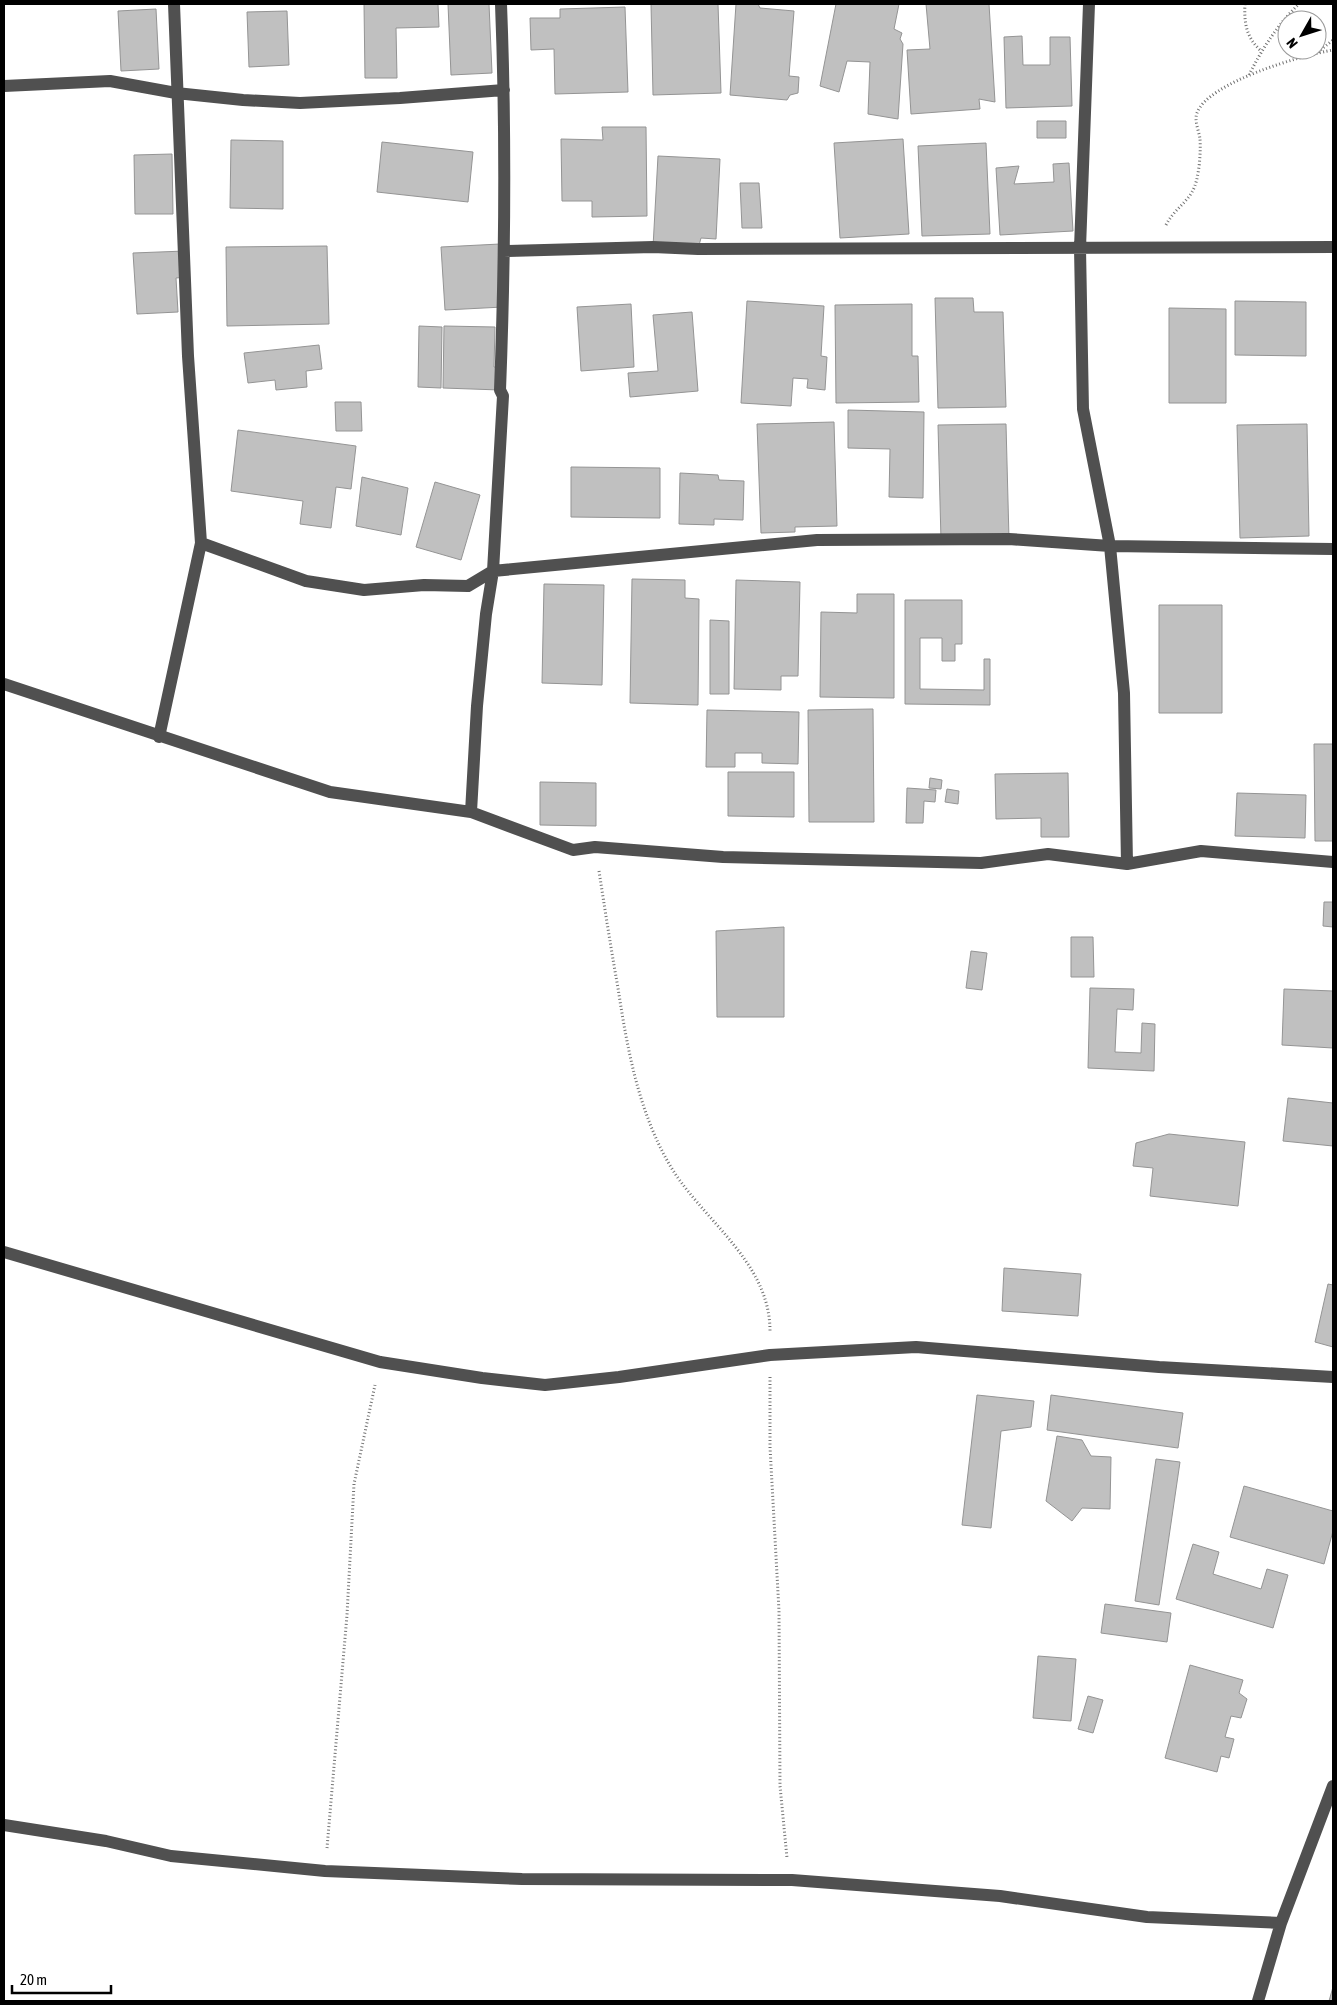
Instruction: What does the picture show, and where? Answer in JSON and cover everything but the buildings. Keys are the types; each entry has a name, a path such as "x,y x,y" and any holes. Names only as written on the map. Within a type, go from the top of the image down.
{"street":[{"path":"160,737 200,543 188,356 186,277 176,93 174,4"},
{"path":"470,812 477,706 486,614 493,570 503,396 500,390 504,251 504,90 500,4"},
{"path":"1089,4 1080,248 1083,409 1110,546 1124,692 1126,864"},
{"path":"4,86 110,81 176,93 243,100 300,103 504,90"},
{"path":"504,251 653,247 698,249 1333,247"},
{"path":"200,543 306,581 364,590 424,585 468,586 493,570 817,540 1008,539 1110,546 1333,549"},
{"path":"4,684 330,792 470,812 574,850 595,847 723,857 972,863 1048,854 1126,864 1201,851 1333,862"},
{"path":"4,1252 380,1362 482,1378 545,1385 619,1377 770,1355 916,1346 1159,1367 1333,1377"},
{"path":"1258,2001 1281,1923 1333,1786"},
{"path":"4,1825 106,1841 171,1856 325,1871 522,1879 792,1880 1000,1896 1147,1917 1281,1923"}],"path":[{"path":"1245,4 1247,34 1252,43 1261,51"},
{"path":"1248,75 1275,31 1299,4"},
{"path":"1163,247 1164,230 1171,215 1192,192 1199,167 1200,140 1197,129 1197,114 1211,95 1248,75 1296,60"},
{"path":"595,847 626,1040 642,1103 668,1162 690,1192 738,1249 752,1272 765,1300 770,1325 770,1447 779,1621 780,1786 786,1852 792,1880"},
{"path":"325,1871 347,1615 354,1484 380,1362"}]}
